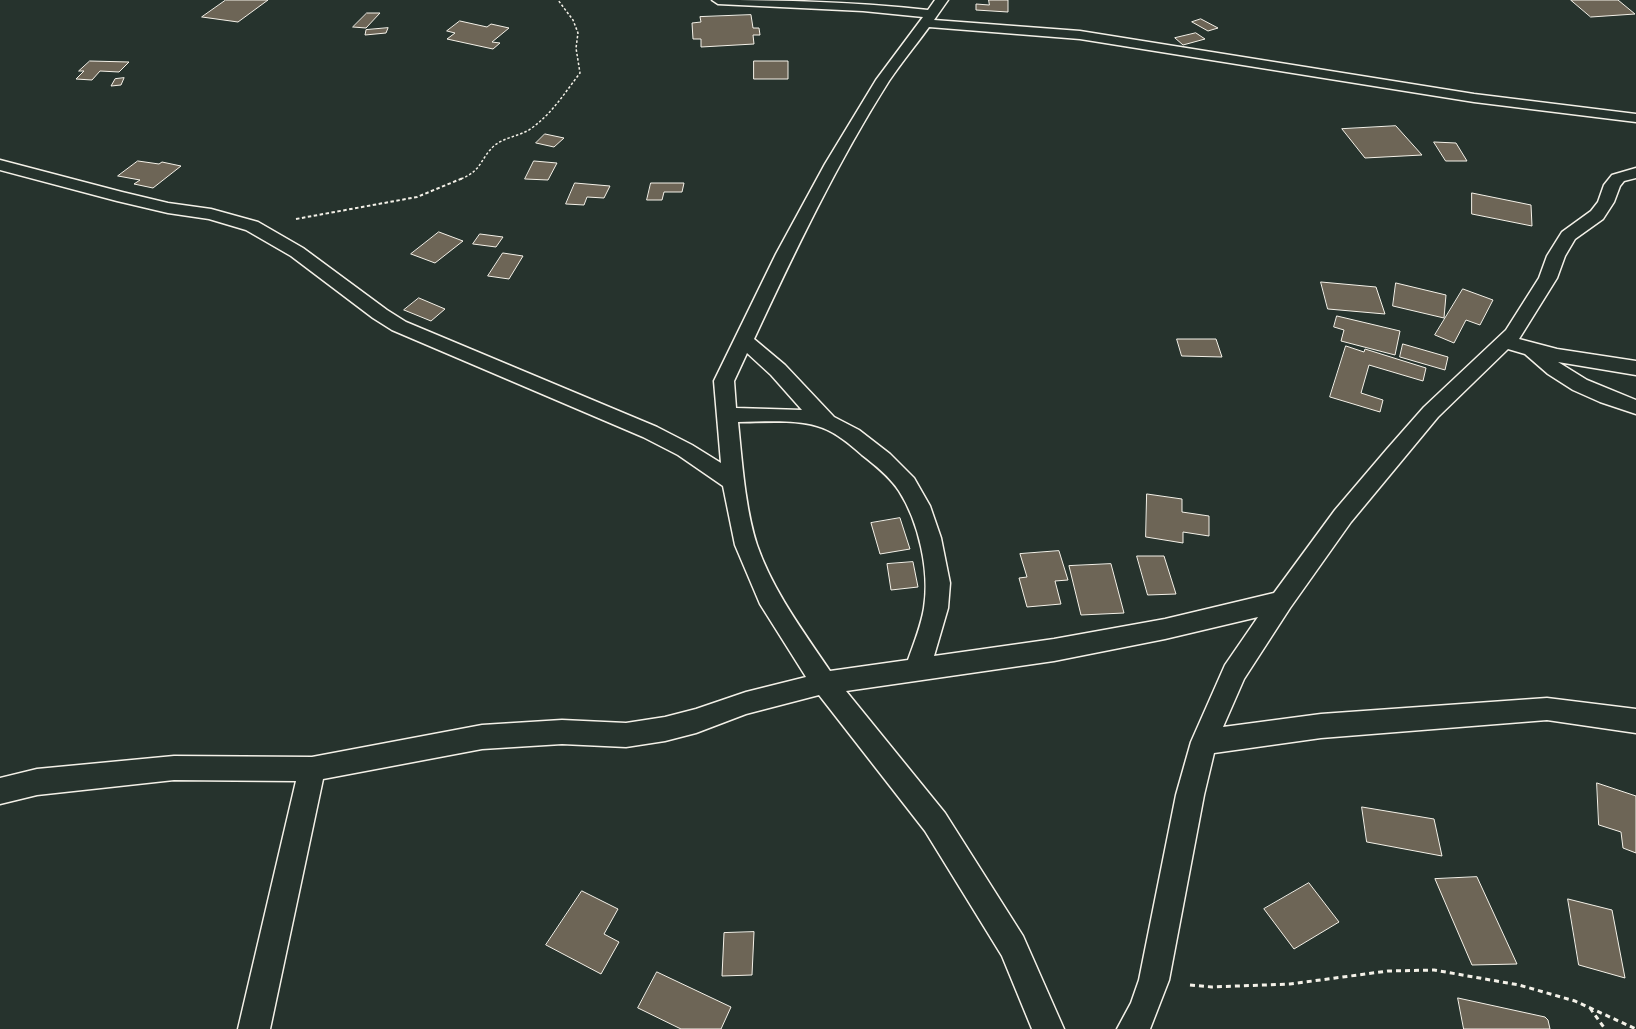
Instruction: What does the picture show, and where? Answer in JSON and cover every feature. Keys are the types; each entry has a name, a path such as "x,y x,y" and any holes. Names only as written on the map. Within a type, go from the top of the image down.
{"street":[{"path":"718,0 933,12 1474,98 1636,118"},
{"path":"933,12 883,80 833,164 785,254 724,381 733,482 746,545 772,604 824,683 935,822 1013,946 1048,1029"},
{"path":"0,165 84,186 117,196 168,208 211,214 252,226 314,264 380,314 399,326 650,432 684,450 733,482"},
{"path":"1134,1029 1143,1011 1154,980 1190,796 1204,742 1234,673 1282,601 1343,516 1394,454 1431,412 1513,334 1548,278 1556,256 1568,236 1597,215 1606,202 1612,185 1618,178 1636,173"},
{"path":"744,341 759,352 778,370 823,419 852,435 883,460 906,484 922,512 930,538 938,582 933,622 917,670"},
{"path":"1504,342 1532,349 1636,368"},
{"path":"1532,349 1553,370 1594,393 1636,407"},
{"path":"727,415 771,415 823,419"},
{"path":"0,791 37,782 174,768 312,769 482,737 562,732 626,735 665,729 696,721 746,703 824,683 1054,650 1166,629 1282,601"},
{"path":"1204,742 1321,726 1547,709 1636,721"},
{"path":"254,1029 312,769"}],"path":[{"path":"252,226 417,197 469,176 479,168 492,148 498,143 527,131 547,117 580,73 576,48 578,33 573,20 558,0"},
{"path":"1154,980 1212,987 1275,985 1388,971 1434,970 1519,985 1575,1001 1636,1029"},
{"path":"1589,1007 1605,1029"}],"building":[{"path":"226,0 268,0 238,22 202,17"},
{"path":"989,0 1008,0 1008,12 976,10 976,4 989,5"},
{"path":"1571,0 1618,0 1635,14 1591,17"},
{"path":"367,13 380,13 366,28 353,27"},
{"path":"751,15 753,28 759,28 760,35 753,35 754,44 701,47 701,39 693,39 692,23 701,22 700,17"},
{"path":"1201,19 1218,28 1208,31 1192,22"},
{"path":"460,21 487,27 491,24 509,28 492,42 500,43 493,49 447,39 455,33 447,31"},
{"path":"388,28 386,33 365,35 366,30"},
{"path":"1196,33 1205,39 1183,45 1175,38"},
{"path":"90,61 129,62 119,72 100,71 92,80 76,79 84,71 79,71"},
{"path":"754,61 788,61 788,79 754,79"},
{"path":"124,78 121,85 111,86 115,79"},
{"path":"1396,126 1422,155 1365,158 1342,129"},
{"path":"545,134 564,138 554,147 536,143"},
{"path":"1434,142 1456,143 1467,161 1446,161"},
{"path":"138,161 159,164 162,162 181,166 153,188 134,184 140,180 118,176"},
{"path":"534,161 557,163 548,180 525,179"},
{"path":"575,183 610,186 604,198 587,197 584,205 566,204"},
{"path":"651,183 684,183 682,192 664,192 662,200 647,200"},
{"path":"1472,193 1531,205 1532,226 1472,214"},
{"path":"439,232 463,241 435,263 411,254"},
{"path":"480,234 503,237 496,247 473,244"},
{"path":"503,253 523,256 509,279 488,276"},
{"path":"1321,282 1376,287 1385,314 1328,309"},
{"path":"1396,283 1446,295 1444,318 1393,306"},
{"path":"1463,289 1493,300 1480,325 1466,320 1454,343 1435,335"},
{"path":"419,298 445,309 431,321 404,310"},
{"path":"1337,316 1400,331 1395,355 1341,341 1344,330 1334,327"},
{"path":"1177,339 1216,339 1222,357 1182,356"},
{"path":"1403,344 1448,357 1445,370 1400,357"},
{"path":"1346,346 1364,352 1365,349 1426,368 1423,381 1369,365 1361,393 1383,400 1380,412 1330,397"},
{"path":"1147,494 1182,499 1182,512 1209,516 1209,536 1183,532 1183,543 1146,537"},
{"path":"900,518 910,549 880,554 871,523"},
{"path":"1059,551 1068,580 1055,581 1061,604 1027,607 1019,578 1027,577 1020,554"},
{"path":"1137,556 1164,556 1176,594 1148,595"},
{"path":"913,562 918,587 891,590 887,564"},
{"path":"1111,564 1124,613 1081,615 1069,566"},
{"path":"1597,783 1636,796 1636,853 1623,848 1621,832 1599,825"},
{"path":"1362,807 1434,819 1442,856 1367,842"},
{"path":"1477,877 1517,964 1472,965 1435,879"},
{"path":"1309,883 1339,922 1294,949 1264,909"},
{"path":"582,891 618,909 604,934 619,942 601,974 546,945"},
{"path":"1568,899 1612,910 1625,978 1579,965"},
{"path":"754,932 752,975 722,976 724,933"},
{"path":"657,972 731,1007 721,1029 681,1029 638,1008"},
{"path":"1458,998 1545,1017 1548,1020 1550,1029 1464,1029"}]}
